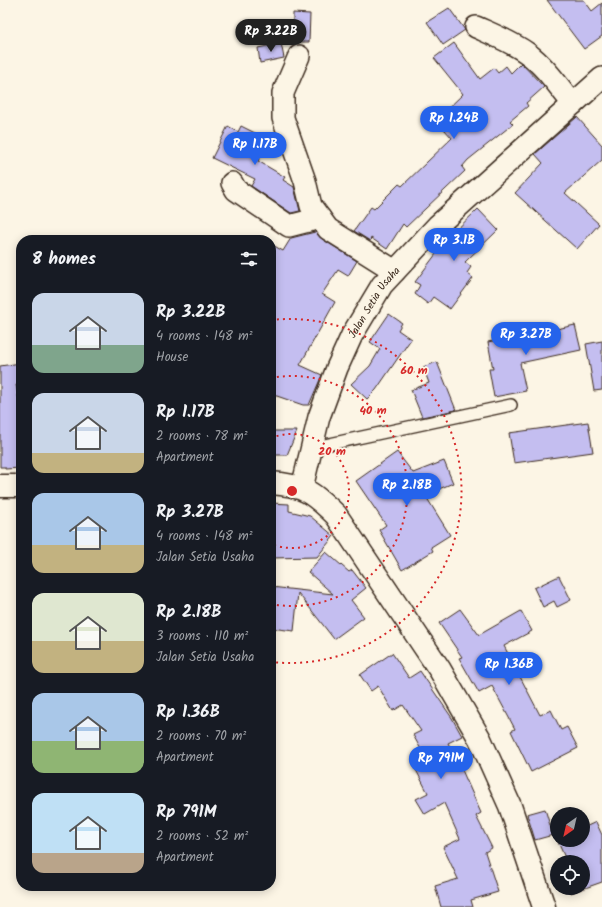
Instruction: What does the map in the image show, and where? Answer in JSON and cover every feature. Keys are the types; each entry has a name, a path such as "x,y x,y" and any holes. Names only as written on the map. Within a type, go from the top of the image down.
{"street":[{"path":"476,28 505,40 528,53 573,104"},
{"path":"299,56 283,93 283,118 305,181 311,206 328,229 396,271"},
{"name":"Jalan Setia Usaha","path":"302,488 319,417 337,368 352,336 382,285 438,224 602,78"},
{"path":"232,183 236,190 289,226 320,218"},
{"path":"276,483 287,484 302,488 319,498 336,515 440,670 480,739 510,806 544,907"},
{"path":"0,486 16,486"}],"lane":[{"path":"311,448 511,405"}],"building":[{"path":"547,0 584,0 592,11 602,3 602,36 584,49"},
{"path":"449,8 465,30 443,45 427,22"},
{"path":"293,13 310,14 309,42 293,42"},
{"path":"281,43 284,58 260,63 258,48"},
{"path":"454,43 480,79 494,68 498,73 506,66 511,73 521,63 544,87 526,103 528,106 510,121 513,124 468,160 462,167 465,171 406,227 403,224 387,249 371,238 370,241 354,231 371,207 374,209 399,184 402,186 452,138 436,120 463,94 434,58"},
{"path":"577,117 602,145 602,160 565,193 599,224 577,249 515,193 543,163 535,154"},
{"path":"228,126 238,132 241,126 269,140 258,161 285,177 283,180 294,187 300,211 291,213 251,186 255,179 212,158"},
{"path":"478,209 498,230 465,262 471,267 467,273 473,278 450,309 433,297 428,304 415,294 420,285 415,282 448,238"},
{"path":"315,232 322,239 357,261 348,276 338,270 322,294 335,302 300,365 322,375 309,405 303,405 276,396 276,247 283,251 291,238"},
{"path":"389,314 402,323 398,330 411,339 376,390 367,399 351,384 370,366 380,349 370,342"},
{"path":"575,325 581,350 520,363 526,391 494,397 489,369 493,369 488,342 516,336 516,338"},
{"path":"602,341 602,390 594,391 586,344"},
{"path":"437,362 456,410 422,417 411,390 429,383 423,367"},
{"path":"16,364 16,468 5,469 5,467 0,467 0,366"},
{"path":"588,422 593,452 514,463 509,433"},
{"path":"276,431 297,431 287,455 276,455"},
{"path":"397,452 413,473 444,461 453,483 425,495 450,535 431,547 433,551 402,570 379,530 386,525 356,481"},
{"path":"276,503 289,504 289,511 310,516 334,536 317,557 276,558"},
{"path":"326,552 349,572 352,570 366,588 351,600 364,617 334,639 298,593 294,631 276,629 276,588 333,594 308,572"},
{"path":"559,576 571,600 557,607 554,601 543,607 534,588"},
{"path":"460,609 479,635 521,611 532,631 504,646 540,715 551,710 561,730 567,727 578,748 531,772 511,731 515,729 492,686 479,693 459,658 462,657 439,623"},
{"path":"392,653 409,678 420,671 452,718 462,736 448,743 481,813 476,816 492,848 485,852 498,892 471,900 473,907 441,907 435,886 458,879 443,847 460,839 444,803 425,814 416,799 428,793 415,768 428,762 413,735 421,731 403,705 393,711 378,686 371,691 360,675"},
{"path":"545,809 550,825 550,836 535,840 527,814"},
{"path":"596,822 602,835 602,882 590,886 590,855 564,855 560,847 590,847 590,825"}]}
